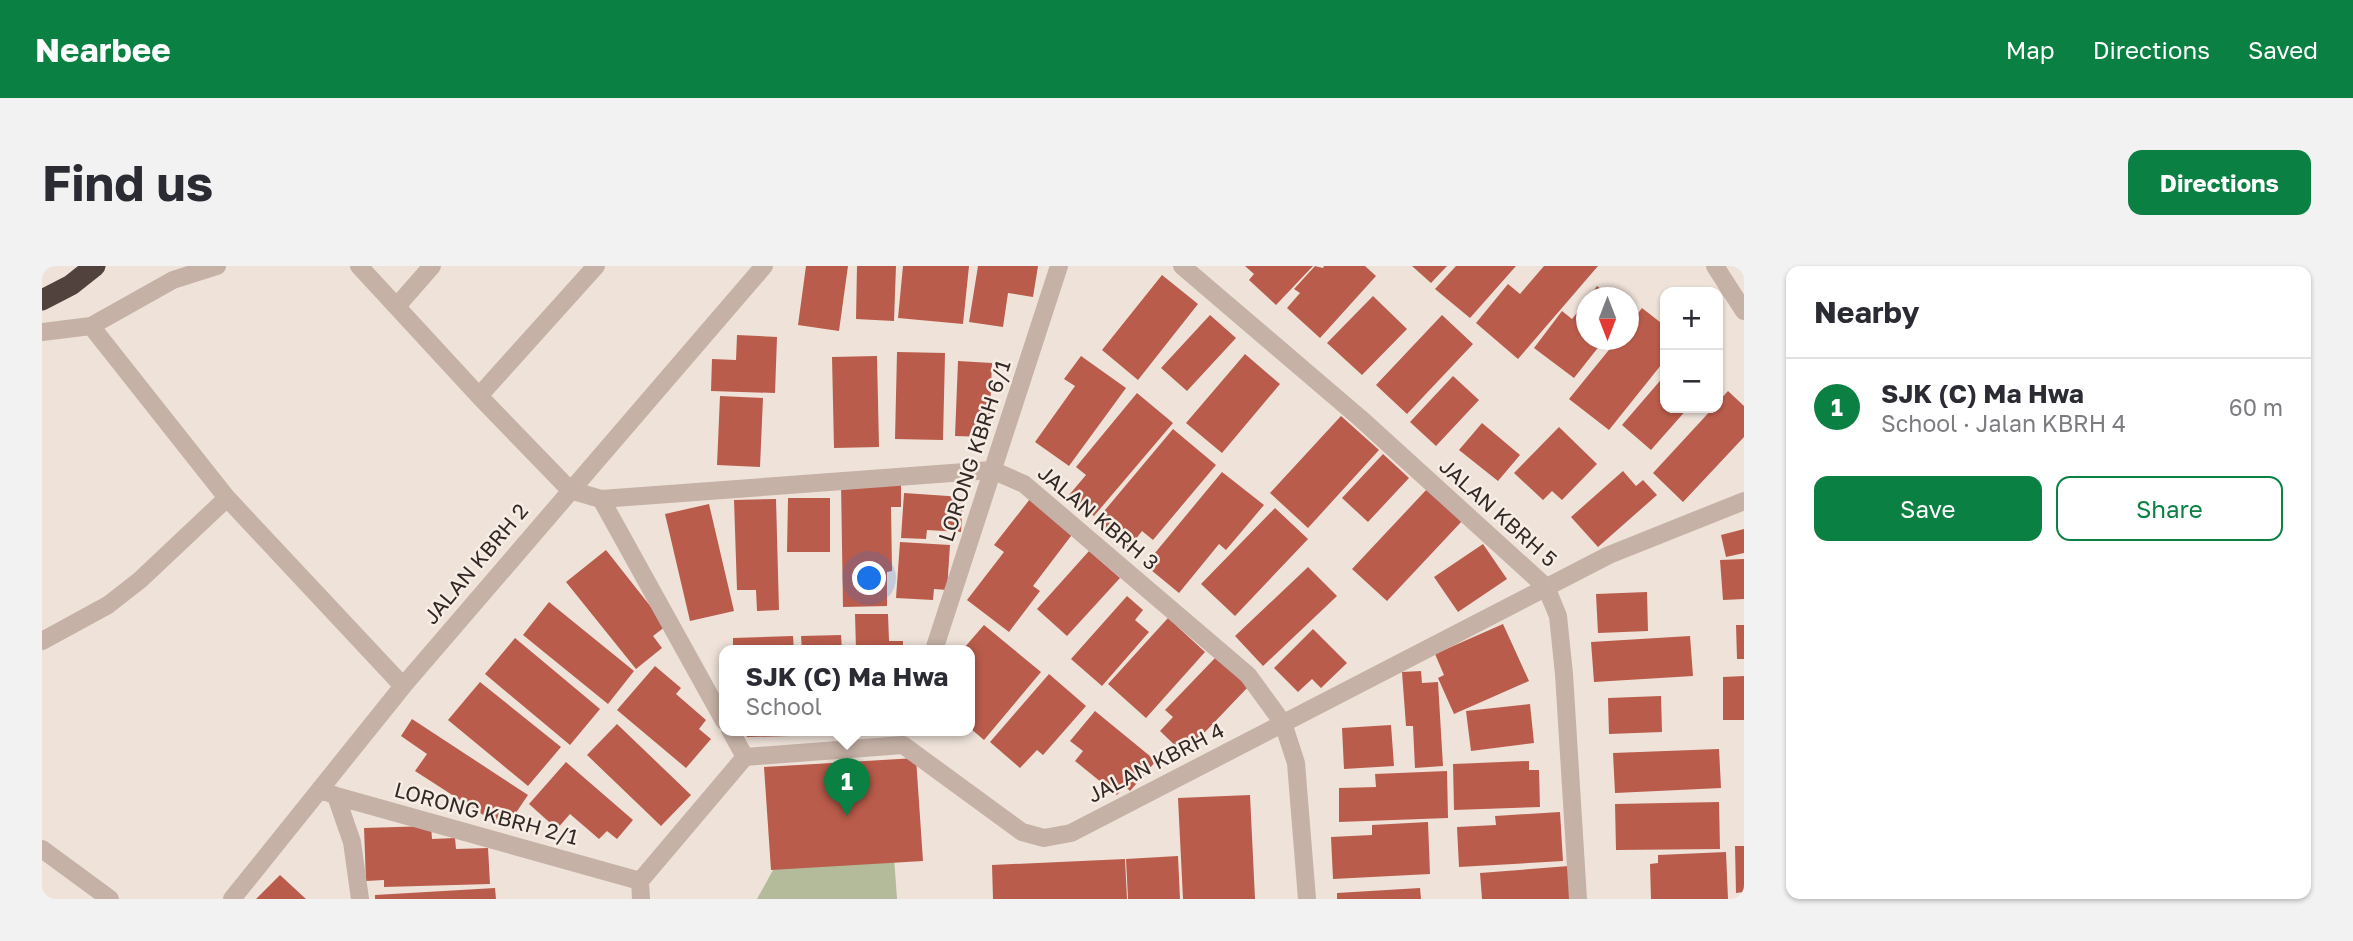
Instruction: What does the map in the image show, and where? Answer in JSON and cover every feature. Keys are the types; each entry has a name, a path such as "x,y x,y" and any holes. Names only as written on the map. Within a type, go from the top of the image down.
{"highway":[{"path":"42,300 71,285 94,266"}],"street":[{"path":"42,332 91,326 173,279 217,266"},
{"path":"359,266 570,490"},
{"path":"397,306 432,266"},
{"path":"479,396 596,266"},
{"name":"JALAN KBRH 2","path":"232,899 328,793 403,686 764,266"},
{"name":"LORONG KBRH 6/1","path":"936,645 1059,266"},
{"name":"JALAN KBRH 5","path":"1182,266 1360,418 1546,587 1558,616 1564,674 1578,899"},
{"path":"1715,266 1744,311"},
{"path":"91,326 227,498 403,686"},
{"name":"JALAN KBRH 3","path":"570,490 601,499 992,470 1024,484 1248,675 1283,723 1296,763 1307,899"},
{"path":"42,641 108,604 140,579 227,498"},
{"path":"601,499 719,712"},
{"name":"JALAN KBRH 4","path":"745,757 905,738 1022,832 1044,838 1071,833 1609,555 1744,501"},
{"path":"641,890 745,757 733,736"},
{"path":"328,793 352,842 360,899"},
{"name":"LORONG KBRH 2/1","path":"328,793 641,890"},
{"path":"42,849 110,899"}],"green space":[{"path":"894,857 897,899 757,899 778,861"}],"building":[{"path":"806,266 848,266 839,331 798,325"},
{"path":"857,266 896,266 894,321 856,319"},
{"path":"903,266 969,266 963,324 898,318"},
{"path":"978,266 1038,266 1033,297 1008,293 1003,327 969,322"},
{"path":"1245,266 1313,266 1276,305 1249,280 1254,274"},
{"path":"1315,266 1365,266 1376,276 1320,338 1287,308 1300,293 1294,289"},
{"path":"1412,266 1447,266 1431,283"},
{"path":"1456,266 1516,266 1470,318 1435,289"},
{"path":"1544,266 1598,266 1580,287 1576,287 1576,292 1518,359 1476,323 1508,284 1520,294"},
{"path":"1162,275 1198,304 1138,380 1102,350"},
{"path":"1373,296 1407,329 1362,375 1327,343"},
{"path":"1642,308 1660,322 1660,366 1609,430 1569,399 1609,350 1639,350 1639,312"},
{"path":"1562,311 1572,319 1576,314 1576,350 1596,350 1574,378 1534,348"},
{"path":"1210,315 1236,338 1187,391 1161,368"},
{"path":"1442,315 1473,344 1407,414 1376,385"},
{"path":"737,335 777,337 775,393 711,391 712,359 736,360"},
{"path":"897,352 945,353 943,440 895,439"},
{"path":"1245,354 1280,384 1222,453 1186,423"},
{"path":"877,356 879,447 834,448 832,357"},
{"path":"1081,356 1126,388 1069,466 1035,442 1075,386 1064,379"},
{"path":"958,361 992,363 989,437 955,436"},
{"path":"1453,376 1479,400 1436,446 1410,422"},
{"path":"1660,381 1660,413 1684,413 1651,450 1622,425"},
{"path":"1728,391 1744,406 1744,437 1683,502 1653,473 1708,413 1723,413 1723,396"},
{"path":"1137,393 1173,423 1094,516 1069,495 1086,475 1076,467"},
{"path":"720,396 763,398 760,467 717,465"},
{"path":"1341,416 1379,450 1308,528 1270,493"},
{"path":"1482,423 1520,455 1498,481 1459,450"},
{"path":"1559,427 1597,464 1562,500 1552,491 1543,500 1514,473"},
{"path":"1173,429 1216,465 1153,540 1142,531 1128,549 1095,522"},
{"path":"1383,454 1409,478 1368,522 1342,498"},
{"path":"1623,471 1636,486 1643,480 1657,495 1598,547 1571,517"},
{"path":"1222,472 1264,505 1226,550 1219,544 1179,593 1145,565"},
{"path":"841,484 901,484 901,507 891,507 892,571 887,572 887,606 843,607"},
{"path":"1428,488 1463,520 1387,601 1352,569"},
{"path":"904,493 963,497 961,532 927,530 926,539 901,538"},
{"path":"788,498 830,498 830,552 787,552"},
{"path":"776,499 779,610 757,611 756,590 737,590 734,500"},
{"path":"1030,499 1074,532 1033,586 1040,591 1009,632 967,600 1004,552 994,545"},
{"path":"709,504 734,611 690,621 665,514"},
{"path":"1275,508 1308,539 1235,616 1201,584"},
{"path":"1744,529 1744,553 1726,557 1721,535"},
{"path":"900,542 950,545 947,590 934,589 933,600 896,598"},
{"path":"1483,544 1507,579 1458,612 1434,577"},
{"path":"606,550 666,626 653,636 662,648 636,669 566,582"},
{"path":"1089,551 1120,578 1067,636 1037,609"},
{"path":"1744,559 1744,599 1723,600 1720,560"},
{"path":"1308,567 1337,596 1263,666 1235,636"},
{"path":"1647,592 1648,631 1598,633 1596,594"},
{"path":"1127,596 1143,610 1135,620 1149,632 1102,686 1071,659"},
{"path":"549,602 634,671 608,704 523,635"},
{"path":"855,614 888,614 889,641 903,641 903,645 856,645"},
{"path":"1168,618 1205,652 1146,718 1108,684"},
{"path":"1503,624 1529,681 1454,714 1438,678 1444,675 1435,654"},
{"path":"984,625 1041,672 984,740 975,732 975,645 967,645"},
{"path":"1736,625 1744,625 1744,659 1737,659"},
{"path":"1313,629 1347,663 1321,688 1312,679 1298,692 1274,668"},
{"path":"841,635 842,645 802,645 801,636"},
{"path":"793,636 794,645 733,645 733,638"},
{"path":"1690,636 1693,676 1594,682 1591,642"},
{"path":"515,638 600,709 570,745 485,674"},
{"path":"1216,657 1248,687 1184,754 1160,731 1173,717 1165,710"},
{"path":"655,666 681,688 676,694 706,720 699,729 711,739 686,768 617,710"},
{"path":"1421,671 1422,683 1438,682 1443,766 1415,768 1413,726 1406,726 1402,672"},
{"path":"1049,674 1086,706 1043,755 1037,750 1020,768 990,742"},
{"path":"1744,676 1744,720 1723,720 1723,677"},
{"path":"480,682 561,747 528,786 448,720"},
{"path":"1661,696 1662,732 1609,734 1608,698"},
{"path":"1530,704 1534,743 1471,751 1466,711"},
{"path":"1095,711 1156,761 1130,791 1125,786 1117,795 1075,761 1083,751 1070,741"},
{"path":"412,719 528,795 505,829 415,771 427,754 401,736"},
{"path":"617,724 691,795 661,826 587,755"},
{"path":"1391,725 1394,766 1344,769 1342,728"},
{"path":"1719,749 1721,788 1615,793 1613,753"},
{"path":"916,758 923,861 771,870 764,767"},
{"path":"1529,761 1529,770 1539,770 1540,807 1454,810 1453,764"},
{"path":"566,762 633,820 617,839 607,831 599,839 570,814 557,829 529,804"},
{"path":"1447,771 1448,818 1339,822 1339,788 1376,787 1375,774"},
{"path":"1250,795 1255,899 1183,899 1178,798"},
{"path":"1719,802 1720,849 1616,850 1615,804"},
{"path":"1560,812 1563,861 1459,867 1457,827 1496,825 1495,816"},
{"path":"1428,822 1430,874 1333,879 1331,837 1372,835 1372,825"},
{"path":"431,826 432,839 455,838 456,849 488,848 490,884 384,887 384,880 366,881 364,828"},
{"path":"1735,846 1744,846 1744,892 1736,893"},
{"path":"1726,852 1728,899 1651,899 1650,864 1658,863 1658,855"},
{"path":"1178,856 1180,899 1128,899 1126,859"},
{"path":"1125,859 1127,899 993,899 992,865"},
{"path":"1569,866 1571,899 1482,899 1480,873"},
{"path":"280,875 306,899 256,899"},
{"path":"495,888 496,899 375,899 375,895"},
{"path":"1420,888 1421,899 1337,899 1337,893"}],"place":[{"name":"SJK (C) Ma Hwa","path":"847,816"}]}
